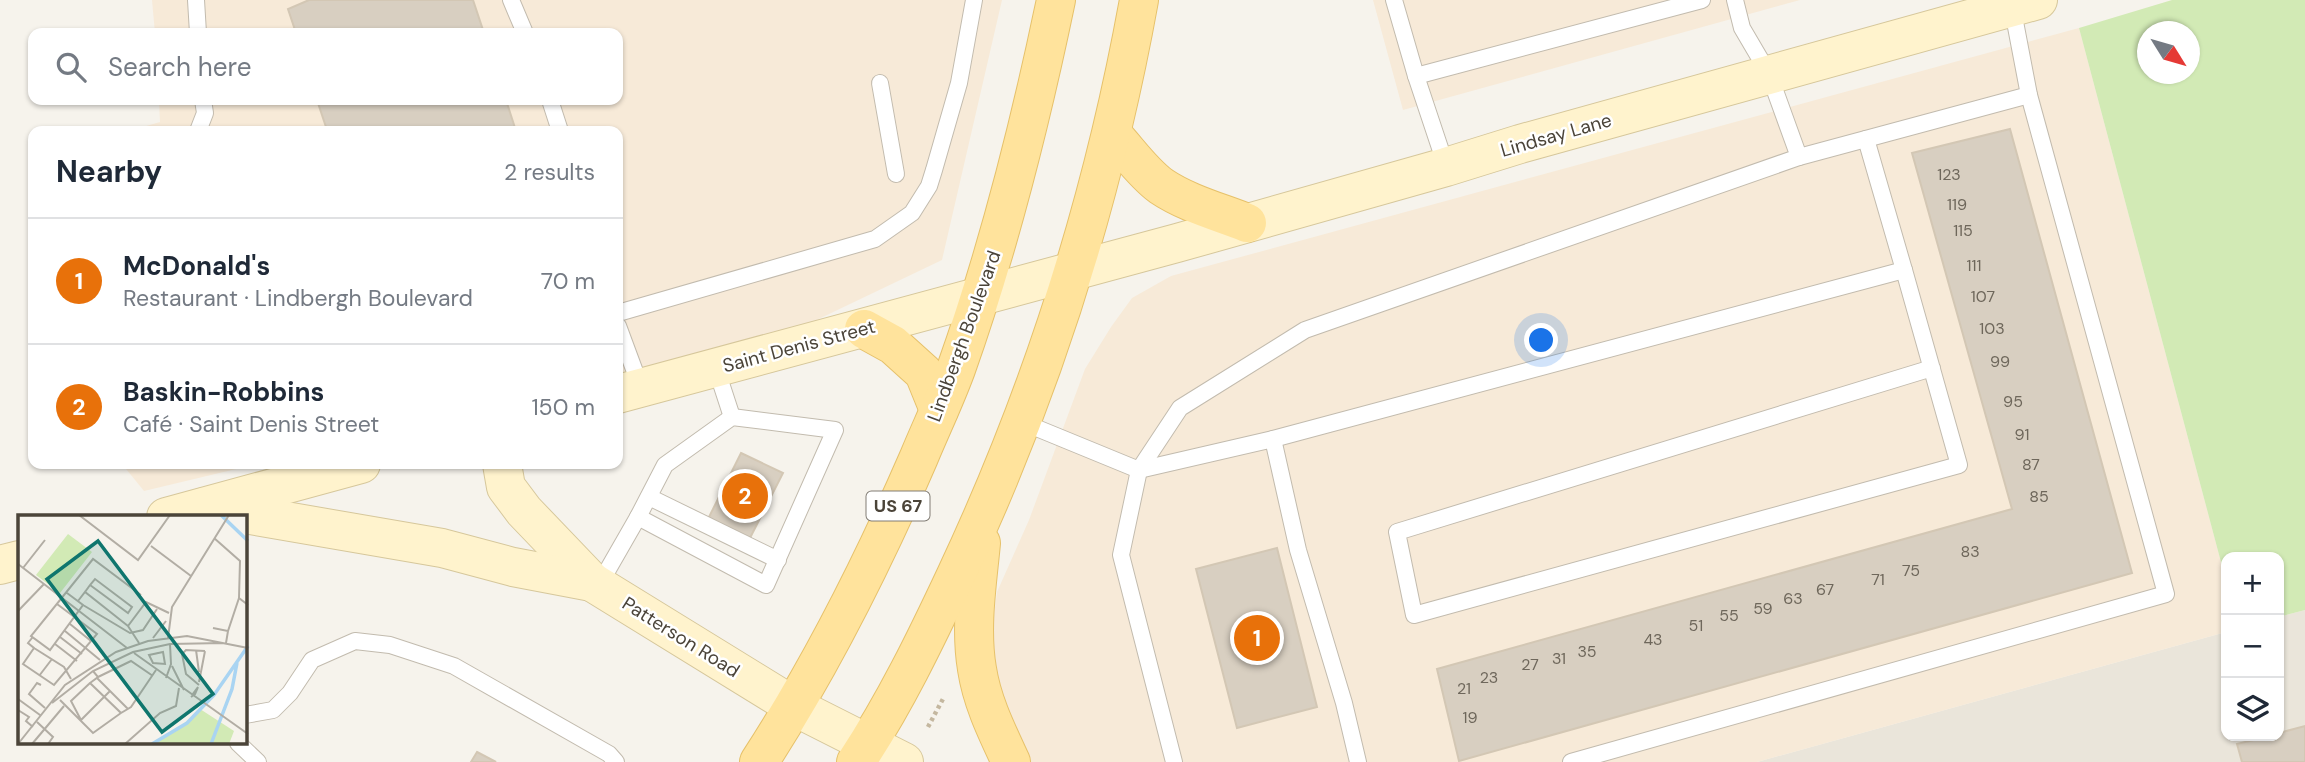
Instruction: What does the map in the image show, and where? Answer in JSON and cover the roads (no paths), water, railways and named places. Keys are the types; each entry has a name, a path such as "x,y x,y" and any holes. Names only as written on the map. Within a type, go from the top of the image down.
{"main road":[{"name":"Lindbergh Boulevard","path":"759,762 795,707 841,626 955,372 981,296 1033,111 1056,0"},
{"path":"862,753 918,656 983,518 1022,422 1058,324 1112,134 1139,0"},
{"path":"1112,134 1146,173 1163,187 1247,223"},
{"path":"864,329 893,345 924,373 939,410"},
{"path":"983,518 974,622 977,669 987,709 1011,762"}],"street":[{"name":"Lindsay Lane","path":"1074,271 2020,2"},
{"name":"Saint Denis Street","path":"629,391 1074,271"},
{"name":"Patterson Road","path":"503,469 506,487 524,511 596,584 795,707 862,753 904,762"},
{"path":"174,515 204,507 302,471"},
{"path":"204,507 442,548 513,567 596,584"},
{"path":"0,565 18,560"}],"lane":[{"path":"195,0 198,28"},
{"path":"512,0 523,28"},
{"path":"623,312 875,239 912,213 929,186 934,170 959,83 974,0"},
{"path":"1394,0 1446,167"},
{"path":"1416,76 1702,0"},
{"path":"1735,0 1742,28 1769,74 1799,157"},
{"path":"1571,762 2166,594 2029,94 2020,2"},
{"path":"880,83 896,174"},
{"path":"1174,762 1121,555 1139,470 1180,408 1305,330 1799,157 2029,94"},
{"path":"200,126 205,113 204,105"},
{"path":"552,105 558,126"},
{"path":"1866,139 1932,368 1958,465 1414,615 1397,532 1932,368"},
{"path":"1022,422 1139,470 1273,439 1904,270"},
{"path":"623,356 629,391"},
{"path":"716,368 732,417"},
{"path":"596,584 638,517 665,465 732,417 835,430 766,585 638,517"},
{"path":"1273,439 1298,550 1344,703 1358,762"},
{"path":"649,497 778,559"},
{"path":"247,715 273,710 290,693 312,660 355,641 390,645 454,666 609,754 616,762"},
{"path":"239,744 258,761"}],"place":[{"name":"Baskin-Robbins","path":"745,496"},
{"name":"McDonald's","path":"1257,638"}]}
